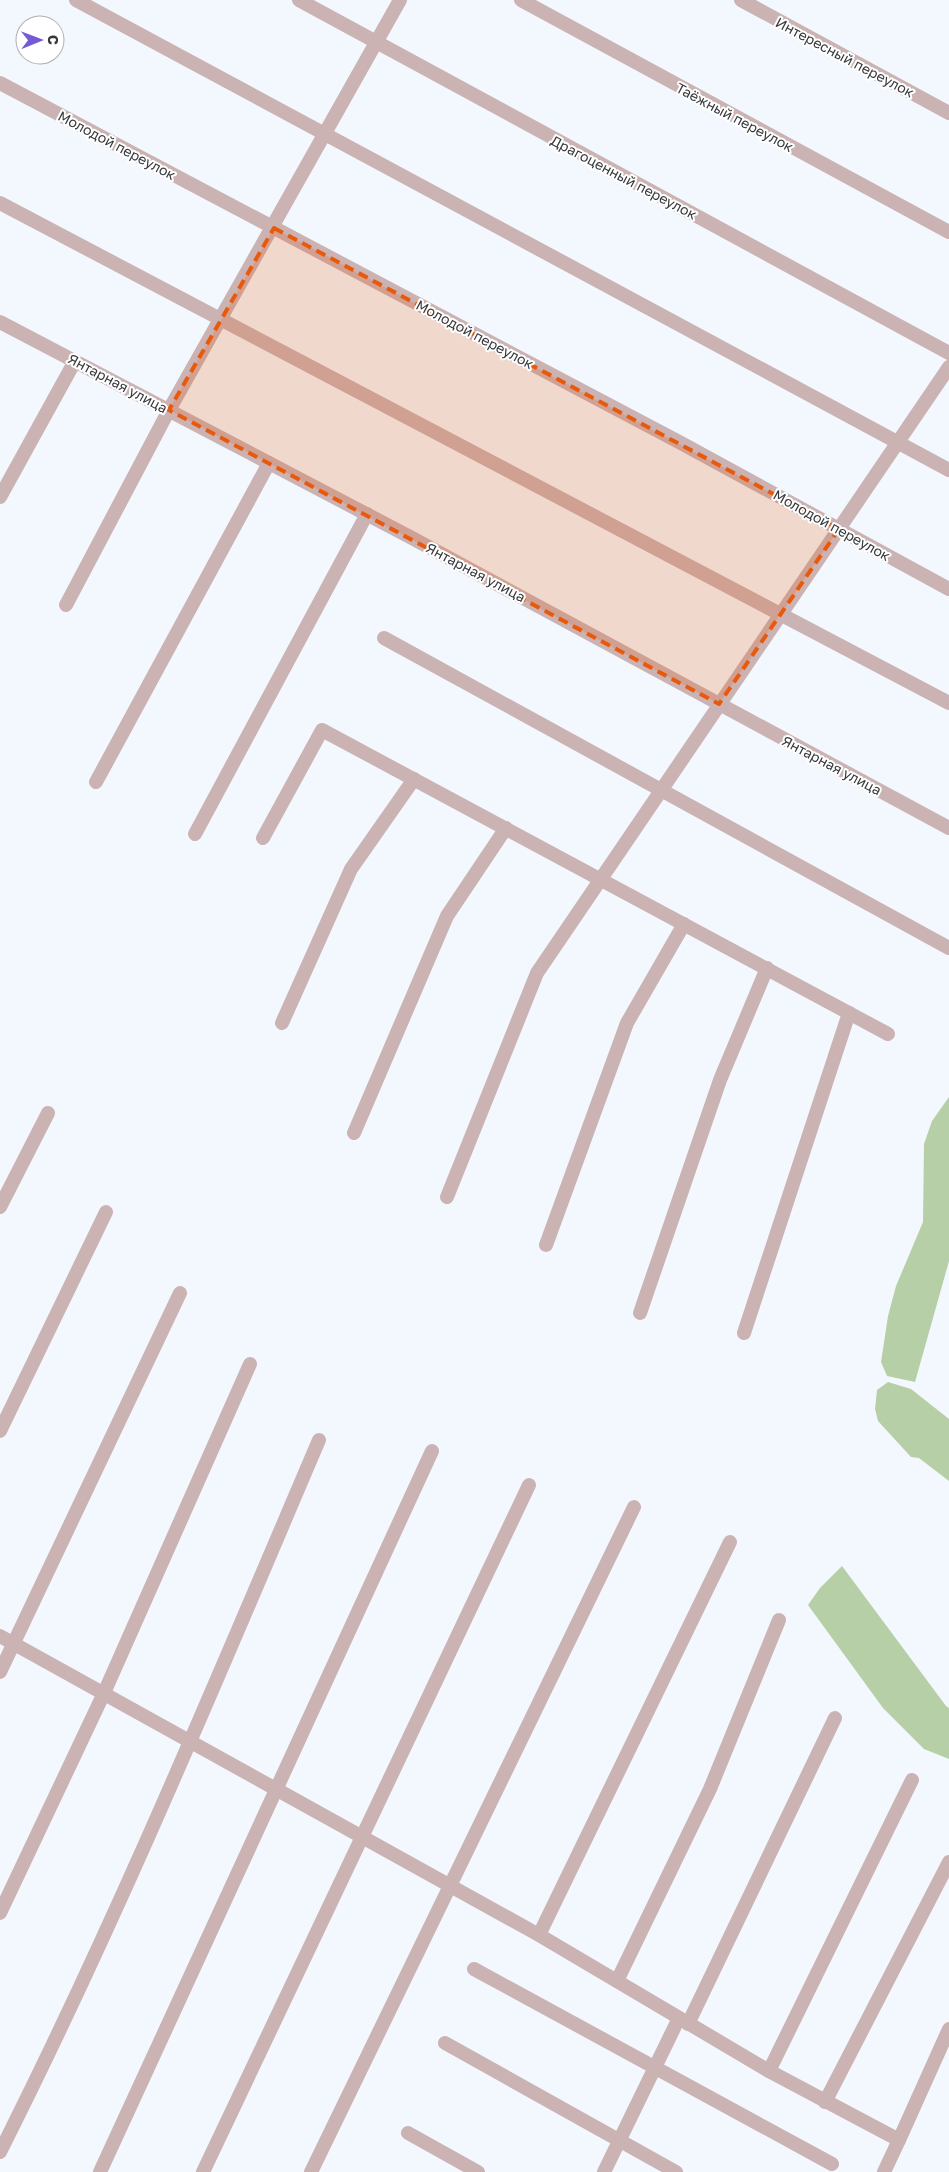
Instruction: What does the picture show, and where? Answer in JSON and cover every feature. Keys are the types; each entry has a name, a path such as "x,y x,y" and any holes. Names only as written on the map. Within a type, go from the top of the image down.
{"street":[{"path":"76,0 949,470"},
{"name":"Драгоценный переулок","path":"299,0 949,353"},
{"path":"66,605 169,410 274,228 400,0"},
{"name":"Таёжный переулок","path":"521,0 949,232"},
{"name":"Интересный переулок","path":"741,0 949,113"},
{"name":"Молодой переулок","path":"0,83 949,589"},
{"path":"0,203 949,703"},
{"name":"Янтарная улица","path":"0,322 367,514 949,828"},
{"path":"0,497 75,361"},
{"path":"447,1197 537,973 949,367"},
{"path":"96,782 269,463"},
{"path":"195,834 367,514"},
{"path":"384,638 949,948"},
{"path":"262,838 322,730 601,878 888,1034"},
{"path":"282,1023 352,869 414,779"},
{"path":"354,1132 447,916 506,828"},
{"path":"546,1245 627,1023 684,924"},
{"path":"640,1313 720,1080 766,968"},
{"path":"744,1333 849,1013"},
{"path":"0,1208 48,1112"},
{"path":"0,1431 106,1212"},
{"path":"0,1672 180,1293"},
{"path":"0,1913 104,1693 250,1364"},
{"path":"0,2152 46,2061 190,1742 319,1440"},
{"path":"100,2172 432,1451"},
{"path":"202,2172 529,1485"},
{"path":"312,2172 634,1507"},
{"path":"539,1935 730,1542"},
{"path":"617,1981 710,1789 779,1620"},
{"path":"0,1636 539,1935 768,2072 899,2140"},
{"path":"604,2172 655,2068 684,2021 835,1718"},
{"path":"768,2072 912,1780"},
{"path":"825,2102 949,1862"},
{"path":"474,1969 832,2164"},
{"path":"884,2172 949,2029"},
{"path":"445,2043 676,2172"},
{"path":"408,2133 478,2172"}],"highlighted area":[{"path":"274,228 839,529 719,704 169,410"}],"green space":[{"path":"949,1097 949,1261 915,1382 887,1376 881,1362 888,1316 896,1286 923,1222 924,1144 932,1121"},
{"path":"888,1382 911,1389 949,1419 949,1481 919,1458 911,1457 878,1421 875,1409 877,1390"},
{"path":"842,1566 949,1708 949,1759 924,1749 883,1708 808,1605 820,1588"}]}
